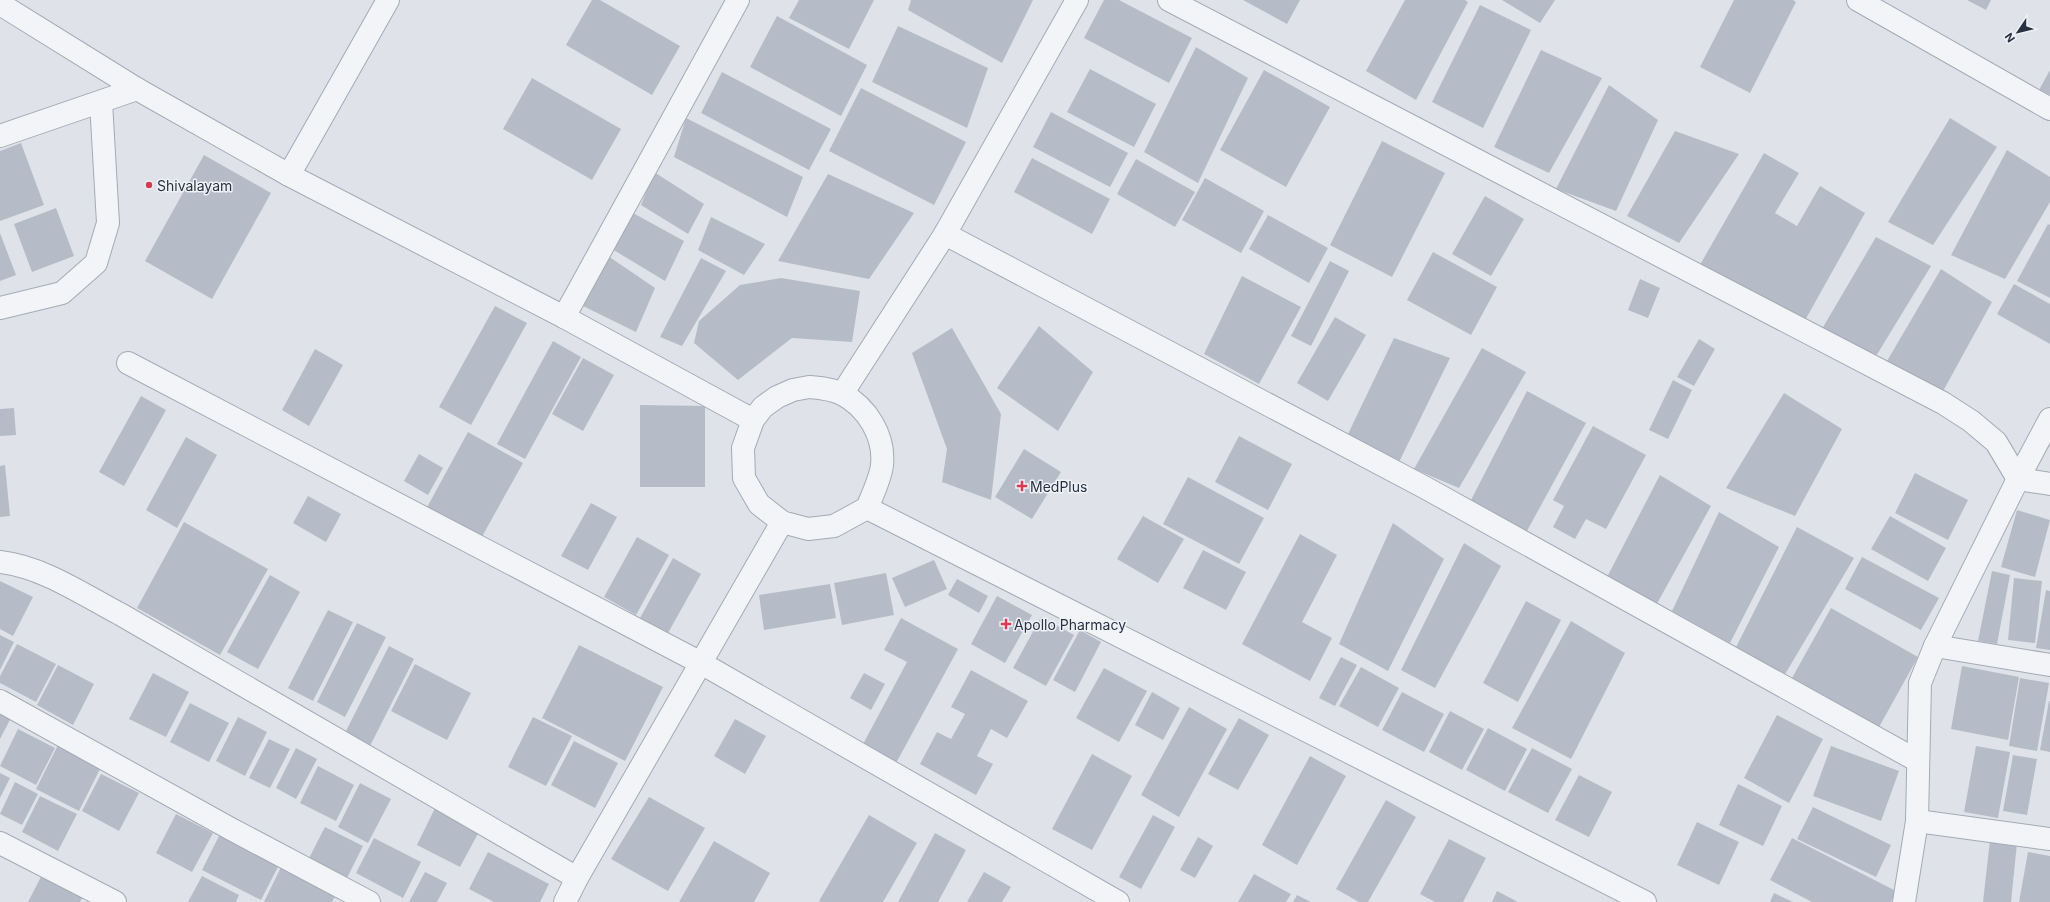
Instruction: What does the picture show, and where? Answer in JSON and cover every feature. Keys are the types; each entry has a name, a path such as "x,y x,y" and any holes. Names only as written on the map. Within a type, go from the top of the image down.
{"street":[{"path":"289,175 388,0"},
{"path":"564,317 738,0"},
{"path":"842,394 945,234 1077,0"},
{"path":"1169,0 1943,403 1970,421 1996,442 2018,479"},
{"path":"1858,0 2050,110"},
{"path":"0,4 137,89 289,175 564,317 753,420"},
{"path":"0,136 137,89"},
{"path":"0,308 62,293 96,263 108,223 101,102"},
{"path":"945,234 1416,484 1918,761"},
{"path":"128,363 701,663 1118,902"},
{"path":"809,387 826,389 842,394 865,412 880,436 882,465 867,508 834,526 808,529 782,522 759,504 744,478 743,448 753,420 772,400 793,390 809,387"},
{"path":"1904,902 1917,821 1920,683 1935,646 2018,479 2050,419"},
{"path":"2018,479 2050,484"},
{"path":"867,508 1645,902"},
{"path":"565,902 577,878 782,522"},
{"path":"0,562 15,564 45,575 120,614 577,878"},
{"path":"1935,646 2050,665"},
{"path":"0,701 217,821 369,902"},
{"path":"1917,821 2050,839"},
{"path":"0,843 115,902"}],"building":[{"path":"592,0 600,0 680,46 652,95 566,45"},
{"path":"799,0 874,0 849,49 789,18"},
{"path":"911,0 1033,0 1002,63 908,10"},
{"path":"1104,0 1119,0 1192,38 1169,83 1084,38"},
{"path":"1243,0 1300,0 1287,24"},
{"path":"1405,0 1465,0 1468,2 1416,100 1366,71"},
{"path":"1502,0 1555,0 1540,23"},
{"path":"1734,0 1793,0 1796,2 1750,93 1700,67"},
{"path":"1967,0 1991,0 1986,10"},
{"path":"1480,5 1531,30 1483,128 1432,102"},
{"path":"777,16 867,65 841,116 750,67"},
{"path":"898,26 988,68 967,128 872,82"},
{"path":"1196,47 1248,78 1198,183 1144,152"},
{"path":"1541,50 1602,78 1549,173 1494,147"},
{"path":"1090,69 1156,104 1134,147 1067,112"},
{"path":"1264,70 1330,107 1286,187 1220,150"},
{"path":"2050,70 2050,95 2039,90"},
{"path":"722,72 831,129 809,170 701,113"},
{"path":"532,78 621,129 592,180 503,129"},
{"path":"1609,85 1658,120 1616,211 1556,189"},
{"path":"861,88 966,142 934,205 829,151"},
{"path":"1051,112 1128,153 1110,187 1033,147"},
{"path":"686,118 803,177 787,217 674,157"},
{"path":"1950,118 1997,147 1933,245 1888,222"},
{"path":"1675,131 1739,154 1679,243 1627,216"},
{"path":"1382,141 1445,173 1392,277 1330,245"},
{"path":"21,143 44,205 0,221 0,151"},
{"path":"2007,150 2050,177 2050,202 2005,279 1951,255"},
{"path":"1764,153 1799,173 1775,213 1797,226 1820,186 1865,213 1803,324 1697,270"},
{"path":"204,155 271,193 212,299 145,261"},
{"path":"1032,158 1110,199 1092,234 1014,192"},
{"path":"1136,159 1195,192 1175,227 1117,194"},
{"path":"654,172 704,204 688,234 641,205"},
{"path":"828,174 914,213 869,279 778,261"},
{"path":"1205,178 1264,211 1241,253 1182,220"},
{"path":"1485,196 1524,219 1491,276 1452,254"},
{"path":"56,208 74,256 32,272 14,224"},
{"path":"633,213 684,241 665,281 612,249"},
{"path":"1268,215 1328,248 1309,283 1249,249"},
{"path":"711,217 765,244 744,275 698,250"},
{"path":"2048,224 2050,225 2050,298 2017,281"},
{"path":"0,233 16,275 0,281"},
{"path":"1876,237 1931,266 1873,361 1819,334"},
{"path":"1433,252 1497,287 1471,335 1407,300"},
{"path":"608,256 655,288 636,332 583,306"},
{"path":"701,258 726,271 682,346 660,337"},
{"path":"1330,261 1349,271 1311,346 1291,336"},
{"path":"1941,269 1992,302 1942,393 1887,361"},
{"path":"1242,276 1301,307 1259,384 1204,354"},
{"path":"781,278 860,291 852,342 792,338 738,380 694,343 699,321 740,285"},
{"path":"1640,279 1660,288 1648,318 1628,310"},
{"path":"2014,284 2050,304 2050,344 1997,314"},
{"path":"495,306 527,323 471,425 439,407"},
{"path":"1335,317 1366,335 1328,401 1297,383"},
{"path":"1039,326 1093,372 1058,431 997,388"},
{"path":"952,328 1001,414 991,500 942,482 947,449 912,353"},
{"path":"1394,338 1450,358 1399,462 1348,434"},
{"path":"1699,339 1715,349 1694,386 1677,377"},
{"path":"553,341 581,357 525,459 497,444"},
{"path":"1482,348 1526,372 1459,488 1414,469"},
{"path":"315,349 343,365 309,426 282,410"},
{"path":"583,358 614,375 583,431 552,414"},
{"path":"1673,380 1692,390 1668,439 1649,430"},
{"path":"1527,391 1586,423 1527,531 1471,500"},
{"path":"1784,393 1842,429 1795,516 1726,488"},
{"path":"141,396 166,410 124,486 99,472"},
{"path":"640,405 705,406 705,487 640,487"},
{"path":"14,408 16,435 0,436 0,409"},
{"path":"1593,426 1646,455 1606,529 1586,519 1575,539 1553,527 1564,506 1553,500"},
{"path":"468,432 523,463 479,542 425,511"},
{"path":"1239,436 1292,464 1268,510 1215,482"},
{"path":"186,437 217,455 177,528 146,510"},
{"path":"1024,449 1061,472 1032,519 995,497"},
{"path":"419,454 443,468 428,495 404,481"},
{"path":"5,465 10,516 0,517 0,466"},
{"path":"1915,473 1968,500 1948,540 1895,513"},
{"path":"1660,475 1711,506 1654,609 1605,581"},
{"path":"1188,477 1264,518 1239,564 1163,524"},
{"path":"308,496 341,514 326,542 293,523"},
{"path":"591,503 617,517 588,570 561,556"},
{"path":"2017,510 2050,520 2035,577 2001,567"},
{"path":"1719,512 1779,547 1730,643 1672,611"},
{"path":"1143,516 1184,539 1158,583 1117,559"},
{"path":"1890,516 1946,548 1928,581 1871,549"},
{"path":"184,522 268,569 220,655 137,608"},
{"path":"1393,523 1444,559 1388,671 1339,644"},
{"path":"1797,527 1854,558 1781,681 1734,651"},
{"path":"1300,534 1337,555 1302,622 1332,638 1310,681 1242,644"},
{"path":"637,537 669,555 636,615 604,597"},
{"path":"1464,543 1501,566 1435,688 1401,670"},
{"path":"1203,550 1246,572 1226,610 1183,588"},
{"path":"1862,557 1939,598 1921,630 1845,589"},
{"path":"673,558 701,574 668,633 640,618"},
{"path":"934,560 947,589 905,607 892,578"},
{"path":"1992,571 2010,575 1997,644 1978,641"},
{"path":"886,573 894,615 842,625 834,583"},
{"path":"270,575 300,592 258,669 227,652"},
{"path":"2014,578 2042,581 2035,643 2008,640"},
{"path":"957,579 988,596 979,613 948,595"},
{"path":"0,581 33,597 13,636 0,629"},
{"path":"830,584 836,618 764,630 759,595"},
{"path":"2046,590 2050,591 2050,650 2036,648"},
{"path":"997,596 1032,615 1005,663 971,644"},
{"path":"1526,601 1561,620 1518,702 1483,683"},
{"path":"1831,608 1918,657 1879,727 1792,678"},
{"path":"328,610 353,622 313,701 288,688"},
{"path":"1041,617 1074,635 1046,686 1013,668"},
{"path":"901,618 958,649 895,765 862,746 907,662 884,650"},
{"path":"1571,621 1625,653 1571,759 1512,728"},
{"path":"357,623 386,637 345,717 317,702"},
{"path":"1080,630 1101,642 1075,692 1053,680"},
{"path":"0,635 14,642 0,670"},
{"path":"17,644 56,664 36,702 0,683 0,676"},
{"path":"579,645 663,687 625,761 542,718"},
{"path":"389,646 414,659 370,746 345,733"},
{"path":"1341,657 1357,665 1335,706 1319,698"},
{"path":"415,664 471,693 447,740 391,711"},
{"path":"58,665 94,684 73,725 37,705"},
{"path":"1962,666 2019,677 2008,740 1951,729"},
{"path":"1361,667 1399,688 1378,727 1339,706"},
{"path":"1104,668 1147,691 1119,742 1076,718"},
{"path":"971,670 1028,701 1007,738 991,729 977,756 993,764 976,795 920,764 937,732 951,739 965,714 951,707"},
{"path":"153,673 189,692 166,737 129,719"},
{"path":"864,673 885,684 871,710 850,698"},
{"path":"2020,678 2049,683 2037,751 2009,746"},
{"path":"1152,692 1180,708 1163,740 1135,725"},
{"path":"1402,692 1444,714 1424,752 1382,730"},
{"path":"2050,701 2050,752 2040,750"},
{"path":"190,703 229,723 209,762 170,742"},
{"path":"0,707 13,714 0,739"},
{"path":"1189,707 1227,729 1179,817 1141,795"},
{"path":"1450,711 1484,729 1462,770 1429,752"},
{"path":"1777,715 1823,739 1789,803 1744,778"},
{"path":"238,717 267,732 245,776 216,761"},
{"path":"533,717 572,736 546,786 508,767"},
{"path":"1239,718 1269,735 1238,790 1208,774"},
{"path":"735,719 766,736 745,774 714,756"},
{"path":"1488,728 1527,749 1505,791 1466,770"},
{"path":"18,729 55,748 36,785 0,766"},
{"path":"269,739 290,749 270,788 249,778"},
{"path":"574,741 618,763 595,808 551,785"},
{"path":"59,743 102,765 79,811 36,789"},
{"path":"1831,746 1899,771 1881,821 1813,796"},
{"path":"1976,746 2010,752 1998,818 1964,812"},
{"path":"296,748 317,759 296,799 276,788"},
{"path":"1532,748 1572,769 1548,813 1508,792"},
{"path":"1092,754 1132,776 1092,850 1052,829"},
{"path":"2013,755 2037,759 2027,815 2003,811"},
{"path":"1310,756 1346,776 1297,865 1262,845"},
{"path":"318,766 354,785 336,821 300,803"},
{"path":"0,773 10,778 0,798"},
{"path":"101,774 139,793 119,831 82,811"},
{"path":"1579,775 1612,792 1589,837 1555,820"},
{"path":"15,782 38,794 22,825 0,814"},
{"path":"360,783 391,799 368,843 338,827"},
{"path":"1738,784 1782,806 1763,846 1719,825"},
{"path":"40,796 77,814 58,851 22,832"},
{"path":"649,797 705,828 668,891 611,859"},
{"path":"1386,800 1416,817 1368,902 1359,902 1336,889"},
{"path":"436,806 481,828 460,867 417,845"},
{"path":"1813,807 1891,845 1876,877 1797,839"},
{"path":"176,814 213,833 192,872 156,853"},
{"path":"869,815 917,843 883,902 819,901"},
{"path":"1153,815 1175,827 1141,889 1119,877"},
{"path":"1697,822 1739,842 1719,885 1677,865"},
{"path":"325,827 363,846 344,884 306,864"},
{"path":"221,832 280,863 261,900 202,870"},
{"path":"935,833 966,850 938,902 898,902"},
{"path":"1198,837 1213,846 1195,878 1180,870"},
{"path":"374,838 421,862 403,898 356,873"},
{"path":"1792,838 1896,891 1891,902 1812,902 1770,880"},
{"path":"1449,839 1486,858 1463,902 1435,902 1420,894"},
{"path":"1990,840 2017,843 2011,902 1983,902"},
{"path":"714,841 770,873 754,902 679,902"},
{"path":"488,852 549,884 540,902 494,902 469,889"},
{"path":"2028,852 2050,856 2050,902 2019,902"},
{"path":"282,865 337,893 332,902 264,902"},
{"path":"45,869 87,890 80,902 28,902"},
{"path":"425,872 447,883 437,902 409,902"},
{"path":"984,872 1011,887 1002,902 967,902"},
{"path":"1254,874 1291,894 1286,902 1238,902"},
{"path":"202,876 239,895 236,902 188,902"},
{"path":"1497,891 1518,902 1492,902"},
{"path":"1774,893 1793,902 1770,902"},
{"path":"1297,895 1311,902 1293,902"}],"place":[{"name":"Shivalayam","path":"149,185"},
{"name":"MedPlus","path":"1022,486"},
{"name":"Apollo Pharmacy","path":"1006,624"}]}
